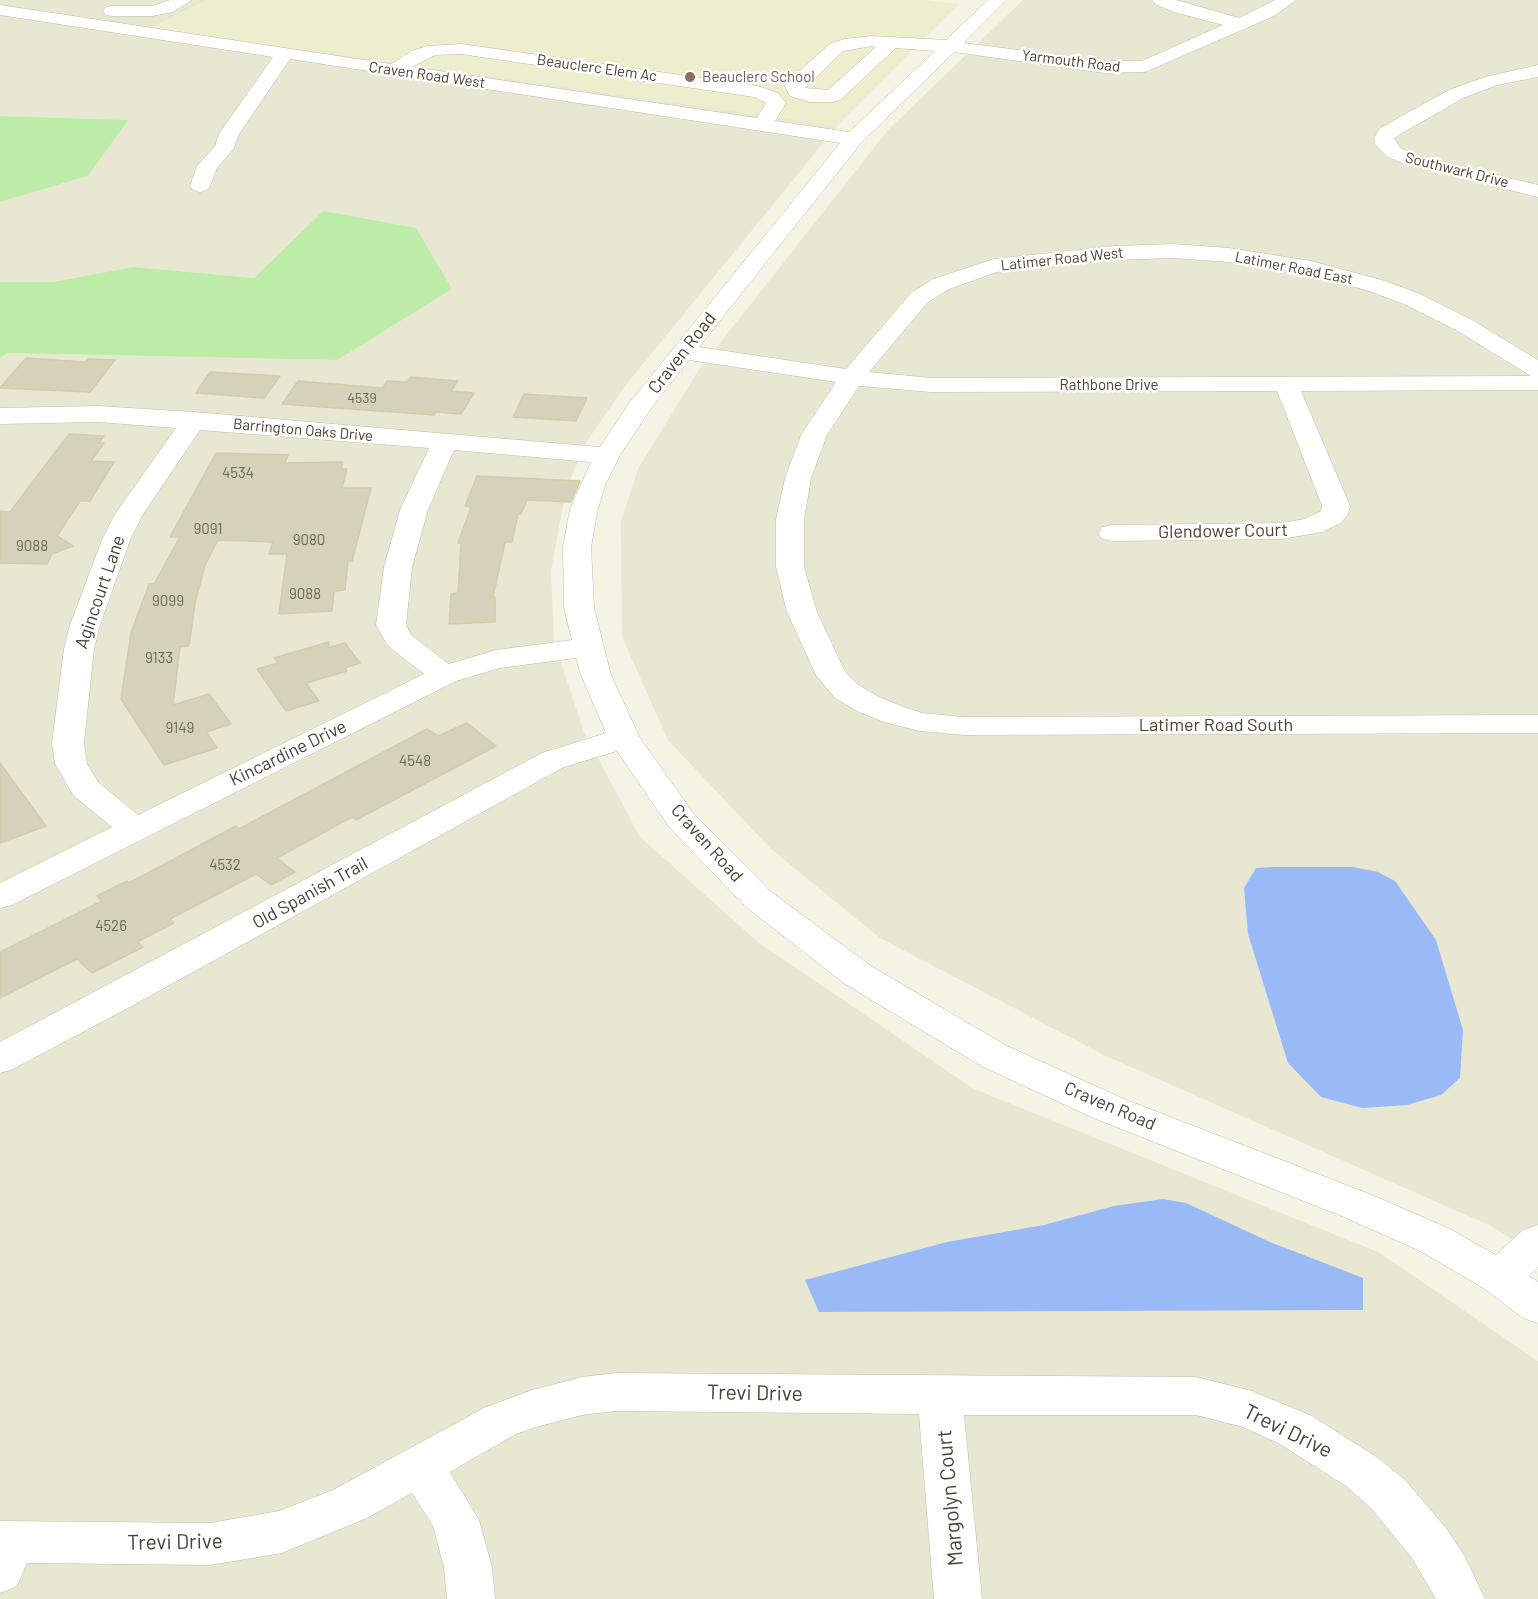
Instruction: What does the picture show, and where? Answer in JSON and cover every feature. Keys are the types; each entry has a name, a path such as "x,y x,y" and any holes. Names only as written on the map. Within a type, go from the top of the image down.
{"street":[{"path":"40,0 124,12 152,12 183,0"},
{"name":"Craven Road","path":"998,0 855,139 795,210 639,407 607,454 584,509 577,547 579,608 596,675 624,738 681,820 758,899 858,975 994,1056 1110,1109 1368,1210 1435,1240 1500,1277 1538,1306"},
{"path":"1161,0 1180,8 1240,24"},
{"name":"Yarmouth Road","path":"892,42 833,96 809,96 797,92 794,86 837,47 851,43 892,42 949,46 1126,68 1155,63 1287,0"},
{"name":"Craven Road West","path":"0,10 855,139"},
{"name":"Beauclerc Elem Ac","path":"394,70 432,50 461,49 747,90 771,97 776,104 763,125"},
{"path":"200,186 207,166 224,148 229,134 284,54"},
{"name":"Southwark Drive","path":"1536,73 1492,81 1456,94 1387,132 1384,138 1385,144 1393,152 1409,159 1538,190"},
{"name":"Latimer Road East","path":"1173,251 1265,260 1311,268 1377,286 1464,325 1538,370"},
{"name":"Latimer Road West","path":"895,715 846,692 831,675 802,612 790,567 790,520 798,478 814,435 851,378 919,298 941,284 966,273 1024,261 1115,253 1173,251"},
{"name":"Rathbone Drive","path":"683,352 851,378 931,385 1538,383"},
{"name":"Glendower Court","path":"1112,532 1282,531 1312,526 1331,517 1335,506 1333,498 1286,384"},
{"name":"Barrington Oaks Drive","path":"0,416 98,414 194,420 607,454"},
{"name":"Agincourt Lane","path":"135,829 85,788 71,764 68,743 79,649 84,628 116,540 129,514 194,420"},
{"path":"445,442 414,510 398,567 391,625 399,640 445,675"},
{"name":"Kincardine Drive","path":"0,897 445,675 496,659 590,647"},
{"name":"Latimer Road South","path":"895,715 920,722 964,726 1538,724"},
{"name":"Old Spanish Trail","path":"0,1059 115,999 553,760 624,738"},
{"path":"1500,1277 1538,1241"},
{"name":"Trevi Drive","path":"3,1552 210,1544 282,1532 350,1504 500,1421 532,1409 582,1396 616,1392 667,1391 940,1396 1196,1396 1252,1410 1296,1430 1336,1453 1388,1494 1429,1543 1448,1572 1461,1599"},
{"name":"Margolyn Court","path":"940,1396 958,1599"},
{"path":"420,1465 455,1520 468,1567 471,1599"}],"shaded area":[{"path":"0,0 207,0 153,27 837,126 625,386 587,441 566,489 551,570 554,642 584,732 640,837 759,943 974,1089 1378,1252 1538,1361 1538,1599 0,1599 0,358 8,353 337,360 323,211 254,278 134,267 52,282 0,282 0,202 88,176 127,120 0,116"},
{"name":"Beauclerc School","path":"207,0 927,0 959,4 837,126 152,28"},
{"path":"1023,0 1538,0 1538,1255 1491,1226 1106,1056 880,938 771,849 668,740 622,637 621,521 638,469 698,371 888,130"}],"green space":[{"path":"0,116 128,120 88,176 0,202"},
{"path":"323,211 416,228 452,289 337,360 8,353 0,358 0,282 52,282 134,267 254,278"}],"water":[{"path":"1353,867 1378,872 1395,881 1436,940 1463,1030 1460,1078 1441,1095 1407,1105 1362,1108 1321,1097 1288,1063 1248,934 1244,888 1256,868"},
{"path":"1163,1199 1186,1203 1270,1242 1363,1278 1363,1310 819,1312 805,1280 947,1242 1044,1225 1114,1206"}],"building":[{"path":"26,358 85,362 88,359 115,360 90,392 0,388"},
{"path":"210,372 280,376 264,398 196,393"},
{"path":"411,377 458,381 451,391 474,393 461,414 436,412 434,415 282,404 298,381 383,388 387,381 407,382"},
{"path":"524,394 587,398 576,421 513,417"},
{"path":"69,434 104,436 99,443 104,443 91,461 114,462 90,501 80,501 57,536 73,546 52,554 47,564 0,563 0,511 10,512"},
{"path":"216,453 288,455 285,463 343,462 341,469 347,469 342,488 371,488 352,561 348,561 345,590 334,591 332,611 279,614 287,554 269,554 273,542 218,540 205,565 195,603 189,646 180,647 173,705 209,694 231,724 206,732 217,748 164,765 121,699 131,633 149,584 154,584 180,537 170,537"},
{"path":"477,476 580,481 571,502 527,500 521,514 518,514 512,542 505,542 493,597 495,597 495,622 449,624 451,594 458,593 461,543 458,543 471,507 465,506"},
{"path":"329,642 328,648 345,643 360,663 345,668 347,671 306,683 319,701 286,711 257,669 278,663 274,658"},
{"path":"467,723 496,746 356,820 352,817 277,858 295,872 271,885 256,874 170,919 174,923 137,942 143,947 92,973 77,959 0,998 0,952 102,901 97,896 127,881 129,883 236,826 239,829 427,729 438,736"},
{"path":"0,763 46,826 0,843"}],"place":[{"name":"Beauclerc School","path":"690,77"}]}
